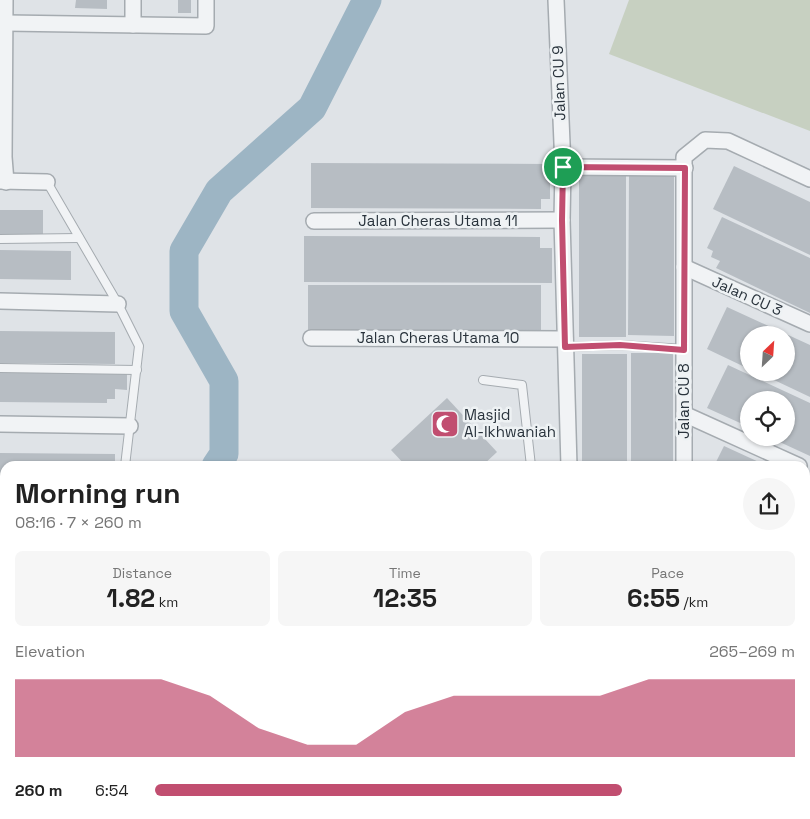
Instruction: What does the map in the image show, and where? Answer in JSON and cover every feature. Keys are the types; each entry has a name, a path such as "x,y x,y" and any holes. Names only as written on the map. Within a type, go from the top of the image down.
{"street":[{"path":"5,0 3,182 47,182"},
{"path":"133,0 133,25"},
{"path":"6,23 206,26 206,0"},
{"name":"Jalan CU 9","path":"556,0 563,167 562,220 569,461"},
{"path":"563,167 684,162 705,140 728,141 810,179"},
{"name":"Jalan CU 8","path":"684,162 684,461"},
{"name":"Jalan Cheras Utama 11","path":"314,221 562,220"},
{"name":"Jalan CU 3","path":"684,268 810,324"},
{"path":"0,300 118,304"},
{"name":"Jalan Cheras Utama 10","path":"311,338 565,343"},
{"path":"684,414 788,461"},
{"path":"0,424 130,426"}],"lane":[{"path":"47,182 118,304 139,346 126,461"},
{"path":"0,239 79,238"},
{"path":"565,343 684,350"},
{"path":"0,368 136,370"},
{"path":"483,380 522,385 530,461"}],"green space":[{"path":"629,0 810,0 810,131 609,54"}],"building":[{"path":"76,0 107,0 107,9 75,8"},
{"path":"178,0 191,0 191,13 178,13"},
{"path":"311,163 550,164 550,199 541,199 541,209 311,208"},
{"path":"734,166 810,202 810,255 713,209"},
{"path":"579,176 626,176 626,337 579,337"},
{"path":"629,176 674,176 674,336 628,335"},
{"path":"0,210 43,210 43,239 0,239"},
{"path":"722,217 810,258 810,313 716,268 720,261 711,257 713,251 707,248"},
{"path":"304,236 540,237 540,248 552,248 552,283 304,282"},
{"path":"0,250 71,251 71,280 0,279"},
{"path":"308,285 541,285 541,331 308,330"},
{"path":"727,307 768,326 740,326 740,365 707,349"},
{"path":"0,331 115,332 115,364 0,363"},
{"path":"795,338 810,345 810,397 776,381 795,381"},
{"path":"631,353 673,353 673,461 631,461"},
{"path":"582,354 627,354 627,461 582,461"},
{"path":"728,365 740,371 740,381 763,381 784,391 740,391 740,423 707,408"},
{"path":"0,371 127,372 127,390 115,389 115,399 107,399 107,403 0,402"},
{"path":"795,396 810,403 810,456 788,446 795,446"},
{"name":"Masjid Al-Ikhwaniah","path":"447,398 497,452 487,461 401,461 391,450"},
{"path":"724,446 757,461 716,461"},
{"path":"0,453 115,454 115,461 0,461"}],"waterway":[{"path":"219,461 224,454 224,381 184,311 184,251 219,191 312,108 367,0"}],"place":[{"name":"Masjid Al-Ikhwaniah","path":"445,424"}],"route":[{"path":"563,167 685,168 684,350 620,345 565,347 562,220 563,167"}]}
